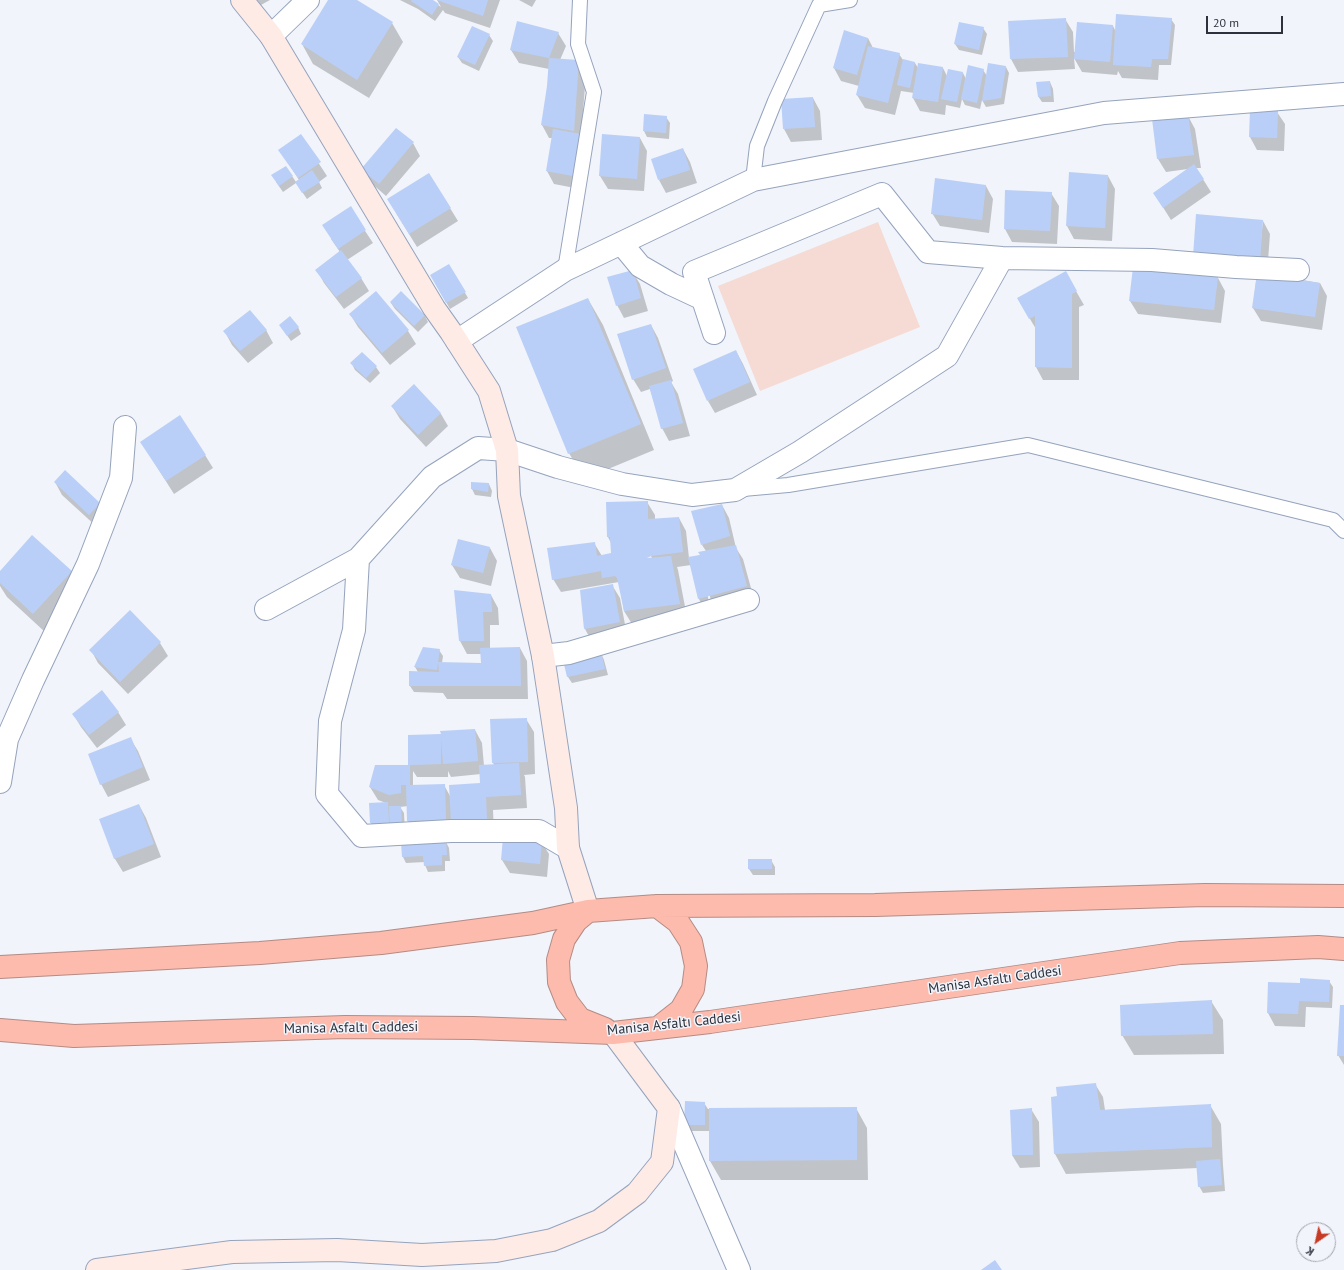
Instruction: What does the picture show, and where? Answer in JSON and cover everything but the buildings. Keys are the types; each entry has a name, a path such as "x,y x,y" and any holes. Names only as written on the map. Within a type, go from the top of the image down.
{"highway":[{"path":"0,967 260,953 381,943 534,923 588,911 658,906 875,904 1205,895 1344,896"},
{"path":"658,906 678,922 691,942 696,966 693,989 681,1010 658,1028"},
{"path":"588,911 576,921 564,939 558,960 559,982 567,1002 580,1019 613,1033"},
{"name":"Manisa Asfaltı Caddesi","path":"0,1030 74,1036 346,1027 474,1028 613,1033 726,1020 1180,953 1318,947 1344,949"}],"street":[{"path":"242,0 271,36 434,308 454,336 489,391 507,450 509,496 543,656 566,808 568,848 588,911"},
{"path":"271,36 308,0"},
{"path":"454,336 565,270 753,180 1104,113 1344,94"},
{"path":"714,333 694,272 882,194 928,252 1002,258 1152,260 1236,267 1298,270"},
{"path":"621,243 640,266 671,284 703,299"},
{"path":"266,609 358,559 432,477 478,448 507,450 558,467 622,484 692,494 735,490 800,452 947,356 1002,258"},
{"path":"0,782 7,739 88,564 121,478 125,427"},
{"path":"358,559 354,630 330,721 327,794 362,836 451,831 538,832 568,848"},
{"path":"543,656 569,653 748,600"},
{"path":"613,1033 669,1108 739,1270"},
{"path":"97,1270 232,1252 337,1250 422,1255 496,1251 552,1240 599,1221 637,1193 662,1162 669,1108"}],"lane":[{"path":"565,270 594,92 578,44 580,0"},
{"path":"753,180 757,146 775,101 818,5 850,0"},
{"path":"735,490 788,485 1028,445 1333,520 1344,531"}],"shaded area":[{"path":"878,222 920,327 760,391 718,286"}]}
